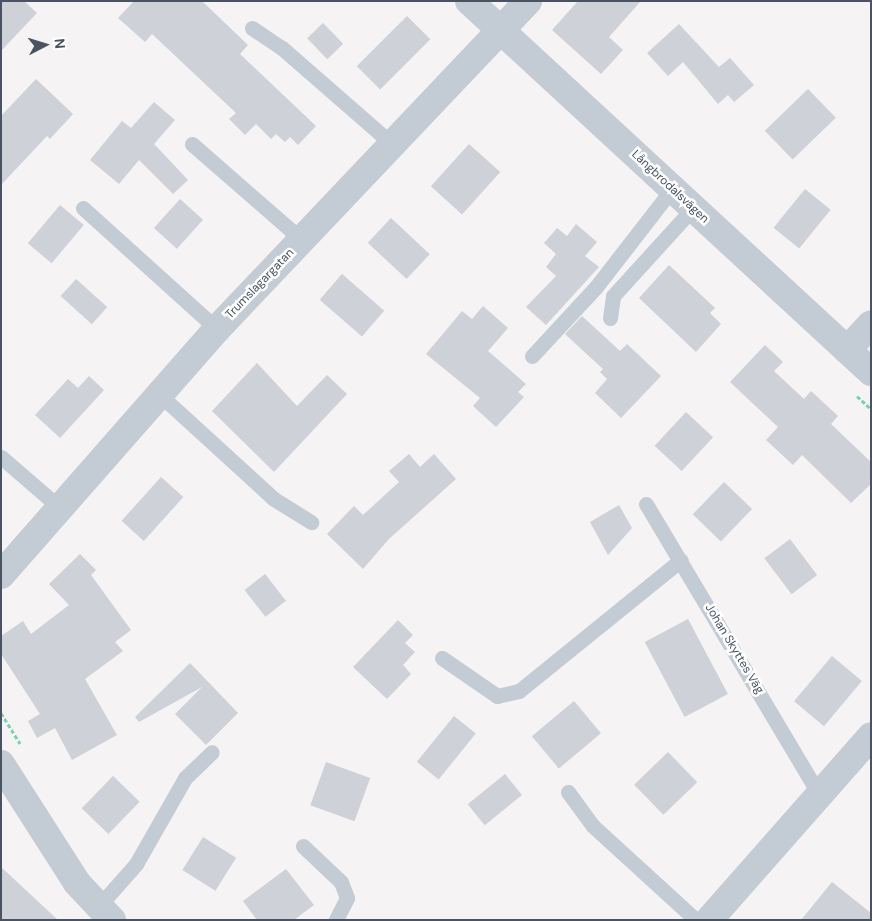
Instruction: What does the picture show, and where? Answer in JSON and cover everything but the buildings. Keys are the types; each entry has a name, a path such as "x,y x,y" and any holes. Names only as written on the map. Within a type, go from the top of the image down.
{"street":[{"name":"Långbrodalsvägen","path":"469,1 871,372"},
{"name":"Trumslagargatan","path":"1,575 217,329 528,1"},
{"path":"847,350 871,324"},
{"path":"709,920 871,736"},
{"path":"1,764 77,883 106,913"}],"lane":[{"path":"252,28 282,48 393,145"},
{"path":"192,144 302,240"},
{"path":"532,356 596,287 672,189"},
{"path":"83,208 217,329"},
{"path":"610,318 614,296 693,208"},
{"path":"160,395 274,499 310,522"},
{"path":"1,457 60,508"},
{"name":"Johan Skyttes Väg","path":"646,504 820,794"},
{"path":"442,658 497,696 519,691 681,560"},
{"path":"106,913 185,778 212,752"},
{"path":"568,792 593,826 696,920"},
{"path":"303,846 341,882 347,898 336,920"}],"path":[{"path":"850,390 871,409"}]}
